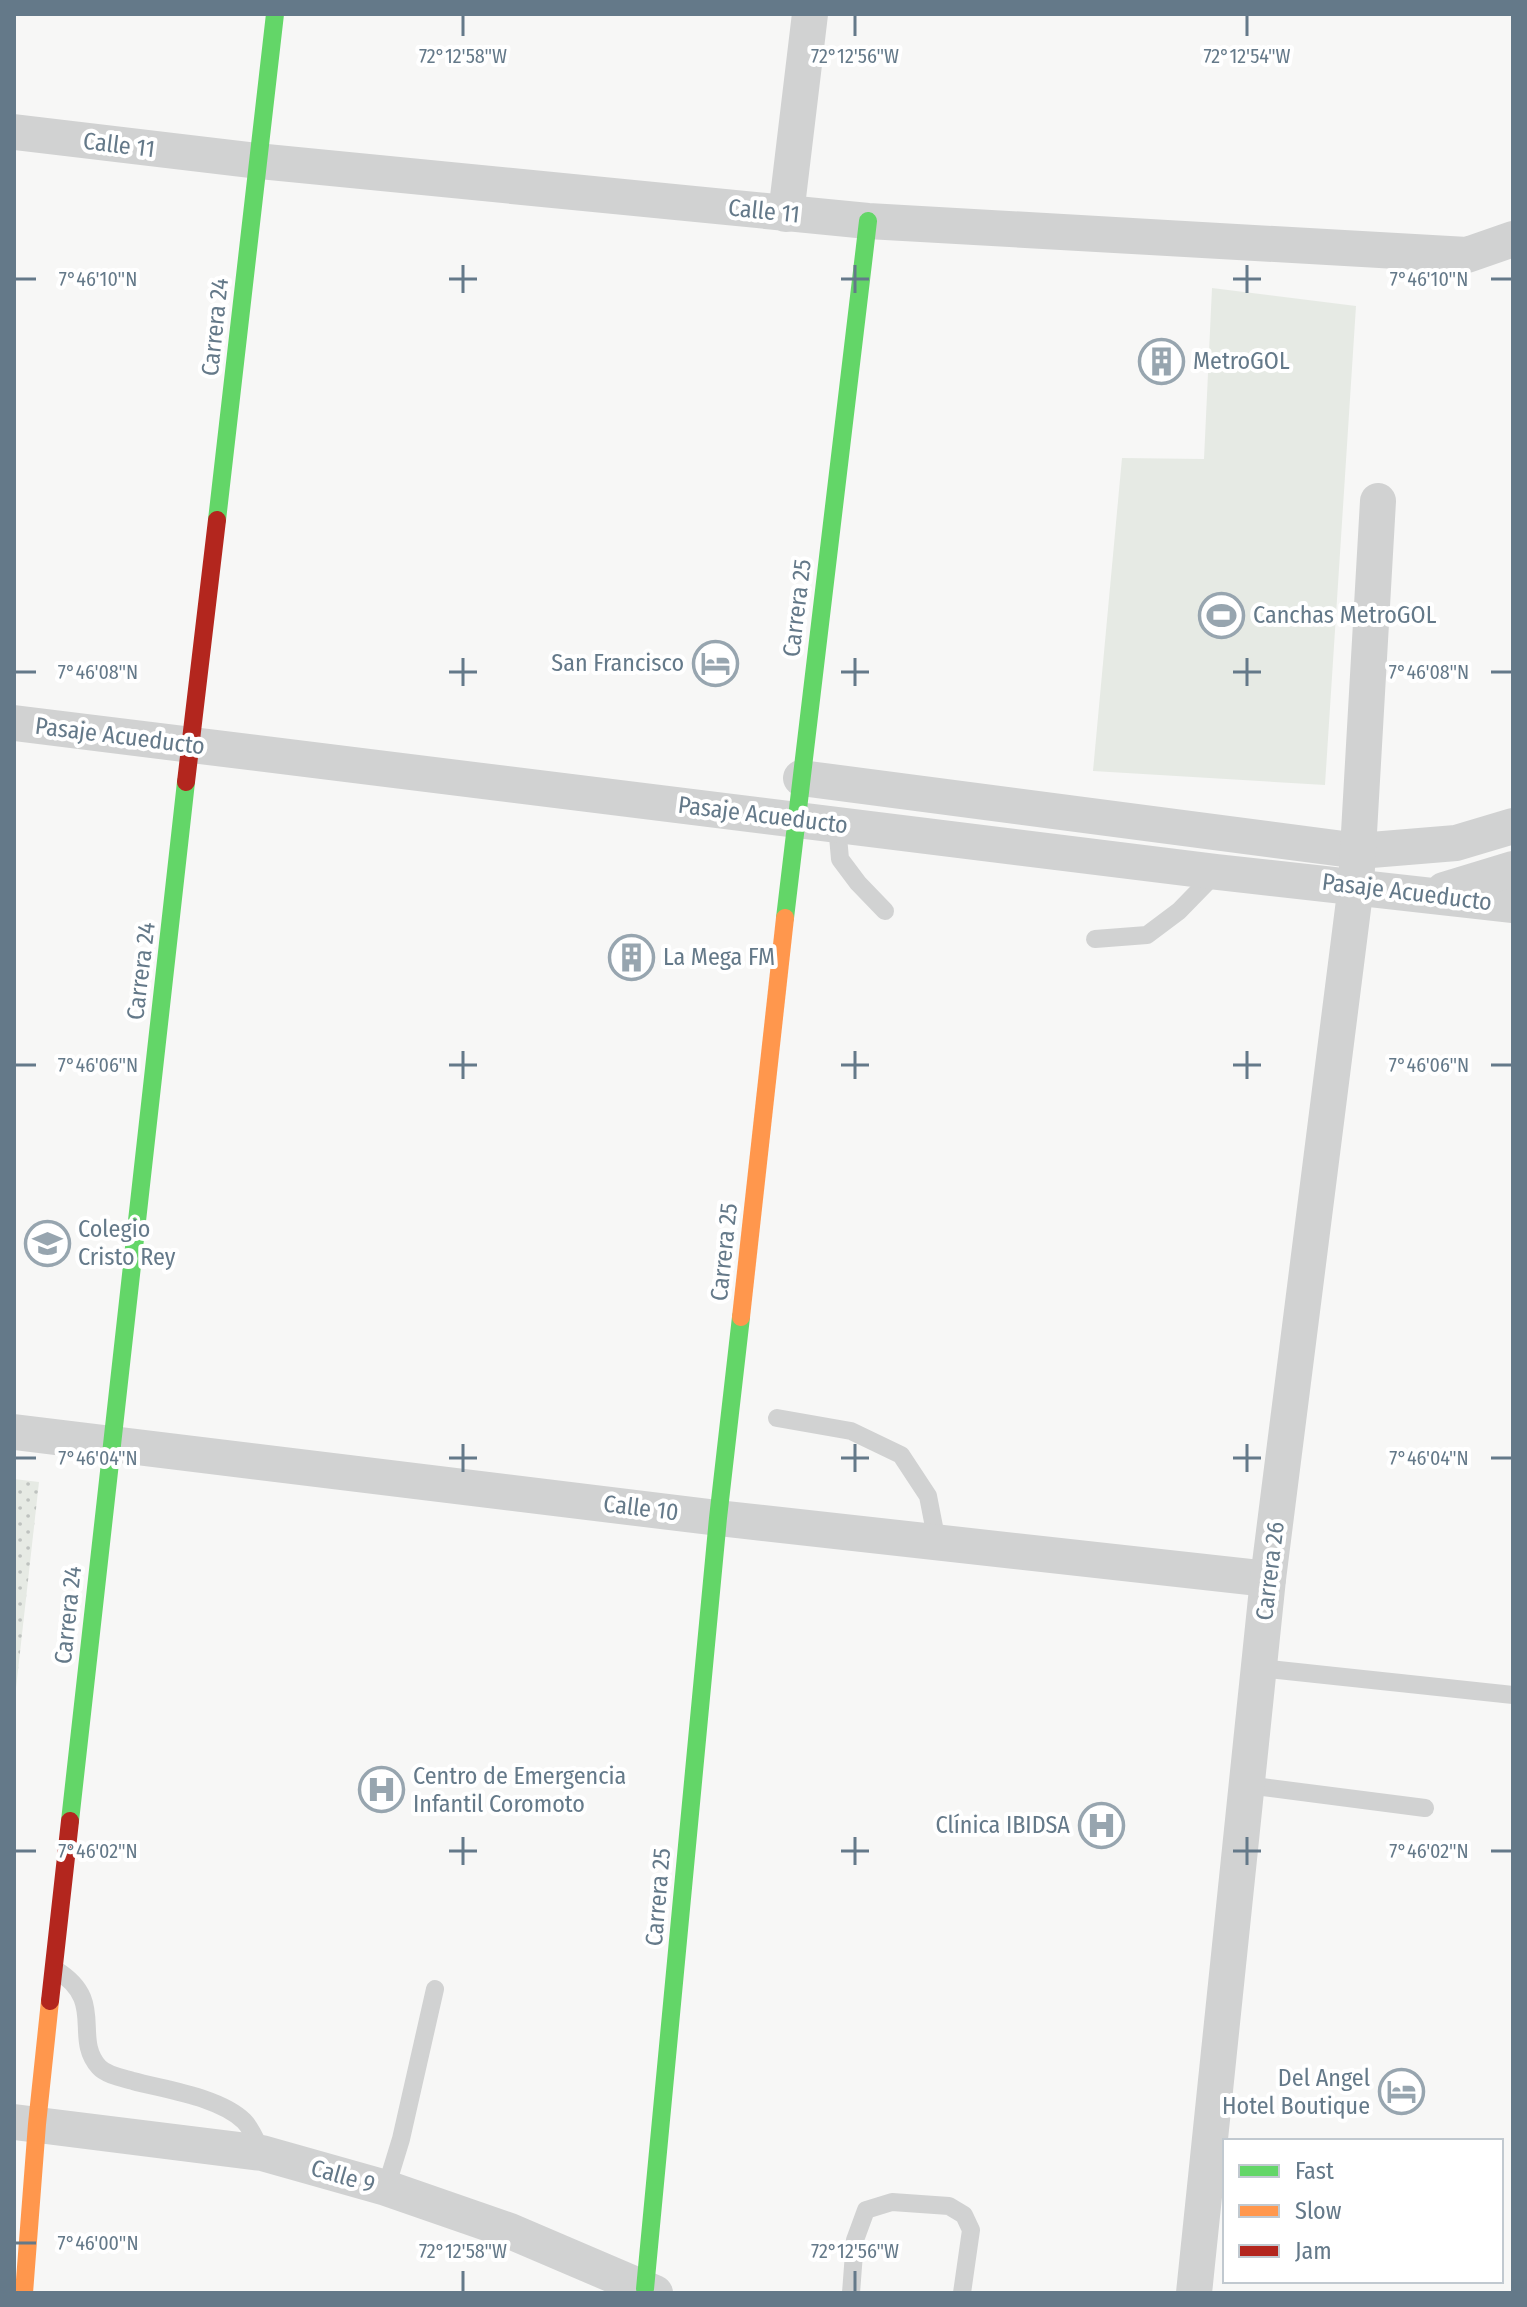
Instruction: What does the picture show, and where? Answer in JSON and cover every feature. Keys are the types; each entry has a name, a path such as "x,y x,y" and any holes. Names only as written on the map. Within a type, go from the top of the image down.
{"street":[{"name":"Carrera 24","path":"24,2293 25,2123 54,1968 110,1445 275,14"},
{"path":"786,214 810,14"},
{"name":"Calle 11","path":"14,132 258,161 868,221 1467,255 1513,239"},
{"name":"Carrera 25","path":"650,2291 718,1518 801,778 868,221"},
{"name":"Carrera 26","path":"1194,2293 1268,1579 1357,868 1378,501"},
{"name":"Pasaje Acueducto","path":"14,723 1217,872 1357,868 1431,894 1513,905"},
{"path":"801,778 1357,868 1513,826"},
{"path":"1431,894 1513,869"},
{"name":"Calle 10","path":"14,1432 718,1518 1268,1579"},
{"name":"Calle 9","path":"25,2123 262,2153 386,2188 510,2231 650,2291"}],"lane":[{"path":"837,825 840,859 885,911"},
{"path":"1095,939 1147,935 1179,911 1217,872"},
{"path":"777,1418 851,1431 901,1455 928,1496 937,1542"},
{"path":"1259,1668 1513,1695"},
{"path":"1247,1785 1425,1808"},
{"path":"54,1968 73,1980 85,2001 91,2052 100,2068 222,2106 246,2122 262,2153"},
{"path":"386,2188 401,2139 435,1989"},
{"path":"851,2293 855,2240 866,2210 892,2202 949,2206 964,2215 971,2230 962,2293"}],"shaded area":[{"name":"Canchas MetroGOL","path":"1212,288 1356,306 1325,785 1093,771 1122,458 1204,459"},
{"path":"14,1479 39,1482 14,1706"}],"traffic: fast":[{"path":"217,520 275,14"},
{"path":"785,918 868,221"},
{"path":"70,1821 186,782"},
{"path":"645,2289 718,1518 741,1317"}],"traffic: slow":[{"path":"741,1317 785,918"},
{"path":"24,2293 50,2001"}],"traffic: jam":[{"path":"186,782 217,520"},
{"path":"50,2001 70,1821"}],"place":[{"name":"MetroGOL","path":"1162,361"},
{"name":"Canchas MetroGOL","path":"1222,615"},
{"name":"San Francisco","path":"715,663"},
{"name":"La Mega FM","path":"632,957"},
{"name":"Colegio Cristo Rey","path":"47,1243"},
{"name":"Centro de Emergencia Infantil Coromoto","path":"382,1790"},
{"name":"Clínica IBIDSA","path":"1101,1825"},
{"name":"Del Angel Hotel Boutique","path":"1401,2092"}]}
